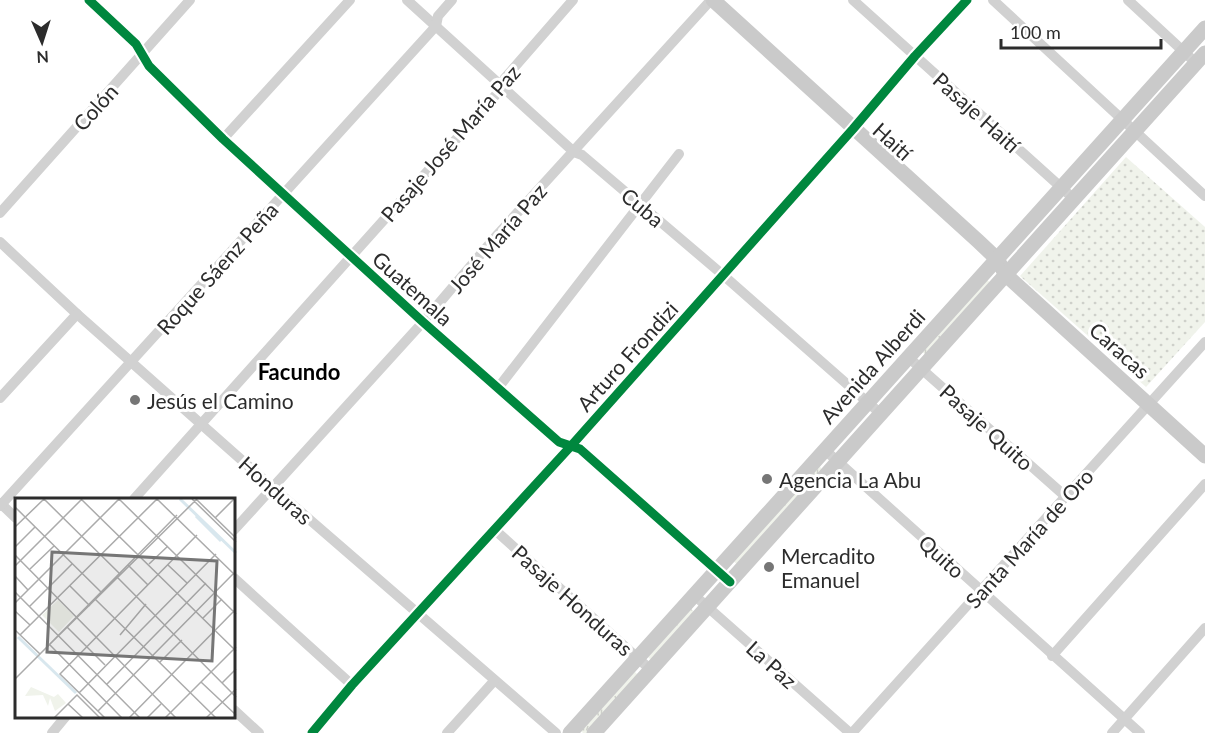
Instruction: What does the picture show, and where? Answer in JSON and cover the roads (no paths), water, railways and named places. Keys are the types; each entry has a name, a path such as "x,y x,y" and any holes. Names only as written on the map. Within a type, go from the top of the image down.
{"main road":[{"name":"Haití","path":"712,0 997,259 1006,275"},
{"name":"Avenida Alberdi","path":"570,733 1205,27"},
{"name":"Avenida Alberdi","path":"594,733 1200,58"},
{"name":"Caracas","path":"1006,275 1205,456"}],"street":[{"name":"Guatemala","path":"89,0 136,44 149,66 223,139 423,322 559,442 580,449 730,582"},
{"name":"Colón","path":"0,213 190,0"},
{"path":"223,139 350,0"},
{"name":"Cuba","path":"407,0 574,152 582,155 723,274 881,414"},
{"name":"Roque Sáenz Peña","path":"0,504 436,26 438,16 452,0"},
{"name":"Pasaje José María Paz","path":"135,498 502,88 505,78 573,0"},
{"name":"José María Paz","path":"236,528 423,322 498,234 712,0"},
{"name":"Pasaje Haití","path":"853,0 1074,199"},
{"name":"Arturo Frondizi","path":"312,733 352,685 571,446 967,0"},
{"path":"993,0 1205,196"},
{"path":"1128,0 1184,51 1200,58"},
{"path":"498,388 679,154"},
{"name":"Honduras","path":"0,242 77,314 272,487 556,733"},
{"path":"0,399 77,314"},
{"name":"Santa María de Oro","path":"851,733 1205,342"},
{"name":"Pasaje Quito","path":"909,357 1065,496"},
{"name":"Quito","path":"825,450 1140,733"},
{"path":"1052,656 1205,484"},
{"path":"0,504 15,517"},
{"name":"Pasaje Honduras","path":"495,530 651,670"},
{"path":"236,580 352,685"},
{"name":"La Paz","path":"694,595 851,733"},
{"path":"1113,733 1205,628"},
{"path":"447,733 494,681"},
{"path":"236,712 260,733"},
{"path":"52,733 65,718"}],"place":[{"name":"Jesús el Camino","path":"135,400"},
{"name":"Agencia La Abu","path":"767,479"},
{"name":"Mercadito Emanuel","path":"769,567"}],"district":[{"name":"Facundo","path":"299,371"}]}
